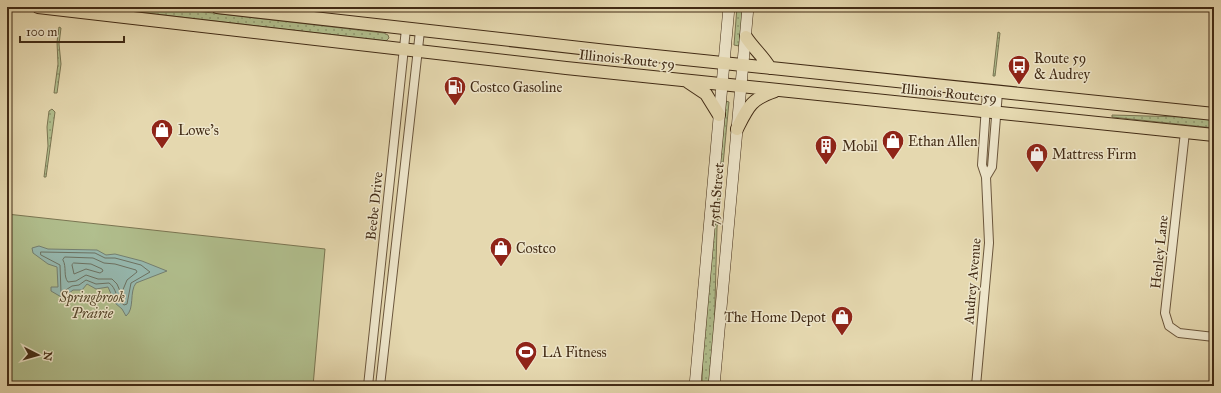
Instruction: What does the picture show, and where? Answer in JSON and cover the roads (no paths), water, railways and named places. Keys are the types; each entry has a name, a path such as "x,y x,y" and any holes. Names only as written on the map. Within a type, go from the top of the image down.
{"main road":[{"name":"Illinois Route 59","path":"38,7 404,50 1214,135"},
{"name":"Illinois Route 59","path":"217,7 420,31 743,66 1214,114"},
{"name":"75th Street","path":"695,386 728,7"},
{"name":"75th Street","path":"714,386 748,7"},
{"path":"746,37 756,52 765,59 770,68"},
{"path":"686,80 706,94 719,115"},
{"path":"737,129 750,104 761,96 777,90"}],"street":[{"name":"Beebe Drive","path":"368,386 406,29"},
{"name":"Beebe Drive","path":"380,386 420,31"},
{"name":"Audrey Avenue","path":"986,178 992,167 992,91"},
{"name":"Audrey Avenue","path":"976,386 989,243 986,178 982,165 991,112 992,91"},
{"name":"Henley Lane","path":"1185,132 1165,313 1169,326 1179,333 1214,336"}],"water":[{"path":"39,246 48,249 97,250 106,255 115,254 142,261 167,271 136,283 129,313 126,316 122,309 115,303 108,287 96,289 87,284 82,290 73,290 63,298 51,291 51,287 58,287 57,267 48,264 33,253 32,248"},
{"path":"1118,383 1152,386 1113,386"}],"place":[{"name":"Route 59 & Audrey","path":"1019,86"},
{"name":"Costco Gasoline","path":"455,106"},
{"name":"Lowe's","path":"162,150"},
{"name":"Ethan Allen","path":"893,160"},
{"name":"Mobil","path":"826,166"},
{"name":"Mattress Firm","path":"1037,174"},
{"name":"Costco","path":"501,268"},
{"name":"The Home Depot","path":"842,336"},
{"name":"LA Fitness","path":"526,372"}],"park label":[{"name":"Springbrook Prairie","path":"92,306"}]}
